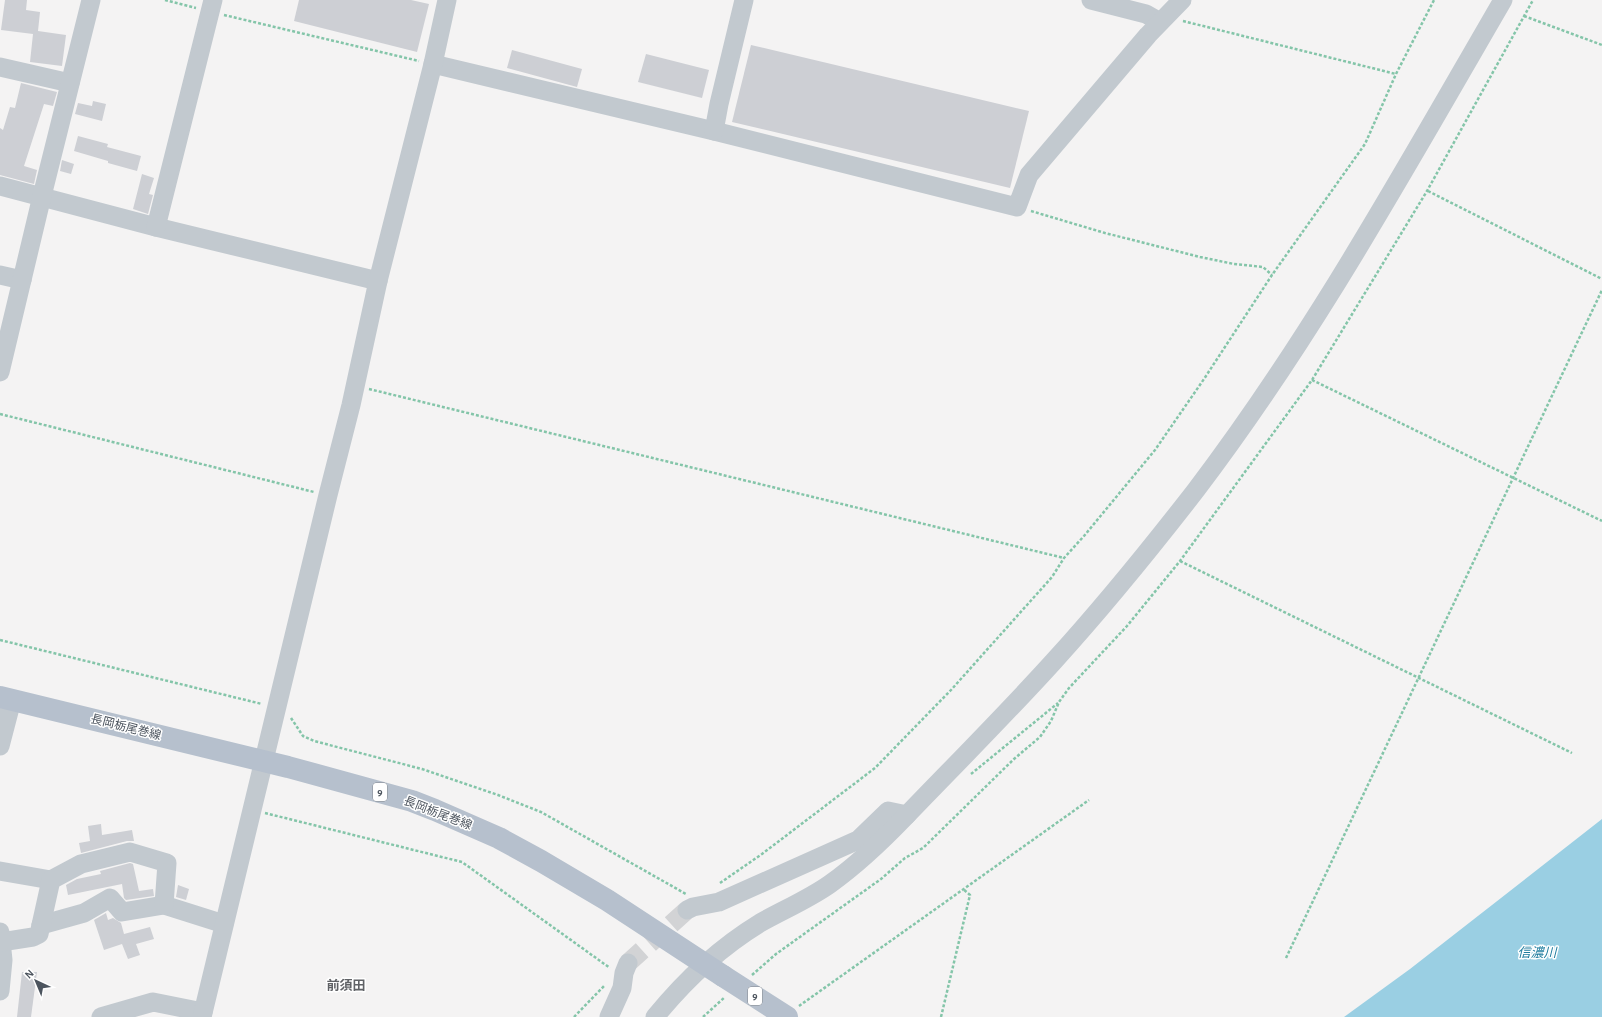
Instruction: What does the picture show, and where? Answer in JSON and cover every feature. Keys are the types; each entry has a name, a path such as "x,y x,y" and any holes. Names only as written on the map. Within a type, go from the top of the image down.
{"main road":[{"name":"長岡栃尾巻線","path":"6,698 264,761 412,801 464,821 541,861 607,900 723,976 794,1011"}],"street":[{"path":"0,370 91,0"},
{"path":"101,1017 153,1002 202,1014 355,386 378,281 433,64 447,0"},
{"path":"714,131 744,0"},
{"path":"1091,0 1146,14 1160,22"},
{"path":"433,64 714,131 1017,207 1029,175 1160,22 1182,0"},
{"path":"655,1017 683,984 739,938 760,923 827,886 869,853 1054,661 1137,565 1197,488 1260,401 1318,315 1376,219 1503,0"},
{"path":"156,227 212,6"},
{"path":"0,67 70,83"},
{"path":"0,186 156,227 378,281"},
{"path":"0,275 22,280"},
{"path":"0,746 6,698"},
{"path":"687,902 693,907 719,902 858,840 888,811 907,815"},
{"path":"0,871 51,880 81,864 130,852 167,863 164,905"},
{"path":"0,991 3,960 1,937 33,937 39,934 51,880"},
{"path":"41,925 84,913 110,898 122,912 164,905 224,924"},
{"path":"609,1017 622,988 622,969"}],"path":[{"path":"165,0 212,6 433,64"},
{"path":"717,885 762,854 875,768 951,690 1052,577 1064,558 1155,450 1204,379 1272,275 1365,144 1396,74 1434,0"},
{"path":"1524,16 1602,45"},
{"path":"1185,21 1396,74"},
{"path":"1427,190 1602,279"},
{"path":"1017,207 1105,233 1200,257 1234,264 1263,267 1272,275"},
{"path":"1286,958 1602,290"},
{"path":"1312,380 1602,521"},
{"path":"355,386 1064,558"},
{"path":"0,414 328,495"},
{"path":"1180,561 1572,753"},
{"path":"0,640 277,708 288,715 303,736 314,742 422,769 498,795 541,812 687,902"},
{"path":"1031,724 1059,702"},
{"path":"794,1011 1089,800"},
{"path":"252,808 261,812 462,862 622,969 609,980 574,1017"},
{"path":"941,1017 970,895 963,890"}],"water":[{"name":"信濃川","path":"1602,819 1602,1017 1344,1017 1410,969"}],"building":[{"path":"5,0 27,0 26,10 40,12 38,31 66,35 62,66 30,62 33,34 1,30"},
{"path":"299,0 411,0 429,4 417,52 294,21"},
{"path":"751,45 1029,111 1010,188 732,122"},
{"path":"512,50 582,69 577,87 507,68"},
{"path":"646,54 709,70 702,98 638,82"},
{"path":"21,83 57,92 53,106 44,104 24,166 37,170 34,184 0,175 0,128 3,130 10,107 15,108"},
{"path":"93,101 106,104 102,121 75,114 78,103 92,106"},
{"path":"78,136 108,144 107,147 141,156 137,171 74,151"},
{"path":"62,160 74,164 71,174 60,171"},
{"path":"142,174 154,178 149,194 153,195 148,214 133,209"},
{"path":"101,824 102,835 132,830 134,841 127,841 81,853 79,843 90,841 88,826"},
{"path":"130,863 133,864 139,891 153,889 154,896 126,900 124,898 122,884 68,895 66,885 77,879 101,874 100,871"},
{"path":"178,885 189,889 186,900 176,897"},
{"path":"106,913 108,920 113,918 121,923 124,934 150,927 154,939 136,944 140,955 128,959 122,944 104,950 94,920"},
{"path":"22,972 37,972 31,1017 17,1017"}],"tunnel":[{"path":"628,963 687,910"}],"district":[{"name":"前須田","path":"346,985"}]}
